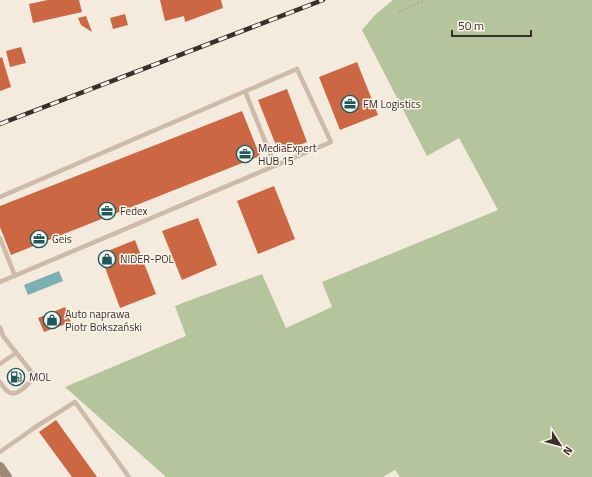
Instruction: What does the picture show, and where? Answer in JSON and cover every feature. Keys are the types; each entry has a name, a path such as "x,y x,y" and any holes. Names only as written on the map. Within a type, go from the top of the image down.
{"main road":[{"path":"0,467 7,477"}],"lane":[{"path":"0,197 297,69 331,142 0,282"},
{"path":"245,91 275,166"},
{"path":"0,238 15,276"},
{"path":"0,327 3,336 32,373 33,377 24,388 13,394 7,391 0,382"},
{"path":"0,364 16,353"},
{"path":"0,452 74,402 129,477"}],"path":[{"path":"399,12 425,0"}],"green space":[{"path":"393,0 592,0 592,477 400,477 395,470 383,477 166,477 65,387 186,336 175,306 262,274 286,328 332,307 322,282 498,210 459,138 427,156 362,30 375,15"}],"water":[{"path":"59,271 63,281 28,295 24,285"}],"building":[{"path":"48,0 79,0 82,12 33,23 29,4"},
{"path":"160,0 221,0 223,8 185,22 184,16 165,21"},
{"path":"125,14 128,25 113,29 110,18"},
{"path":"86,16 92,32 81,25 78,18"},
{"path":"21,47 26,63 10,67 6,51"},
{"path":"2,57 11,87 0,91 0,58"},
{"path":"357,62 378,115 340,130 319,77"},
{"path":"287,89 307,142 279,153 258,100"},
{"path":"242,111 260,156 11,255 0,227 0,206"},
{"path":"274,186 295,239 258,254 237,201"},
{"path":"198,218 217,265 182,280 162,231"},
{"path":"135,240 156,294 120,308 100,254"},
{"path":"65,307 71,322 44,332 38,318"},
{"path":"56,420 97,477 72,477 39,432"}],"railway":[{"path":"0,124 323,0"}],"place":[{"name":"FM Logistics","path":"350,104"},
{"name":"MediaExpert HUB 15","path":"245,154"},
{"name":"Fedex","path":"107,211"},
{"name":"Geis","path":"39,239"},
{"name":"NIDER-POL","path":"107,259"},
{"name":"Auto naprawa Piotr Bokszański","path":"52,320"},
{"name":"MOL","path":"16,377"}]}
